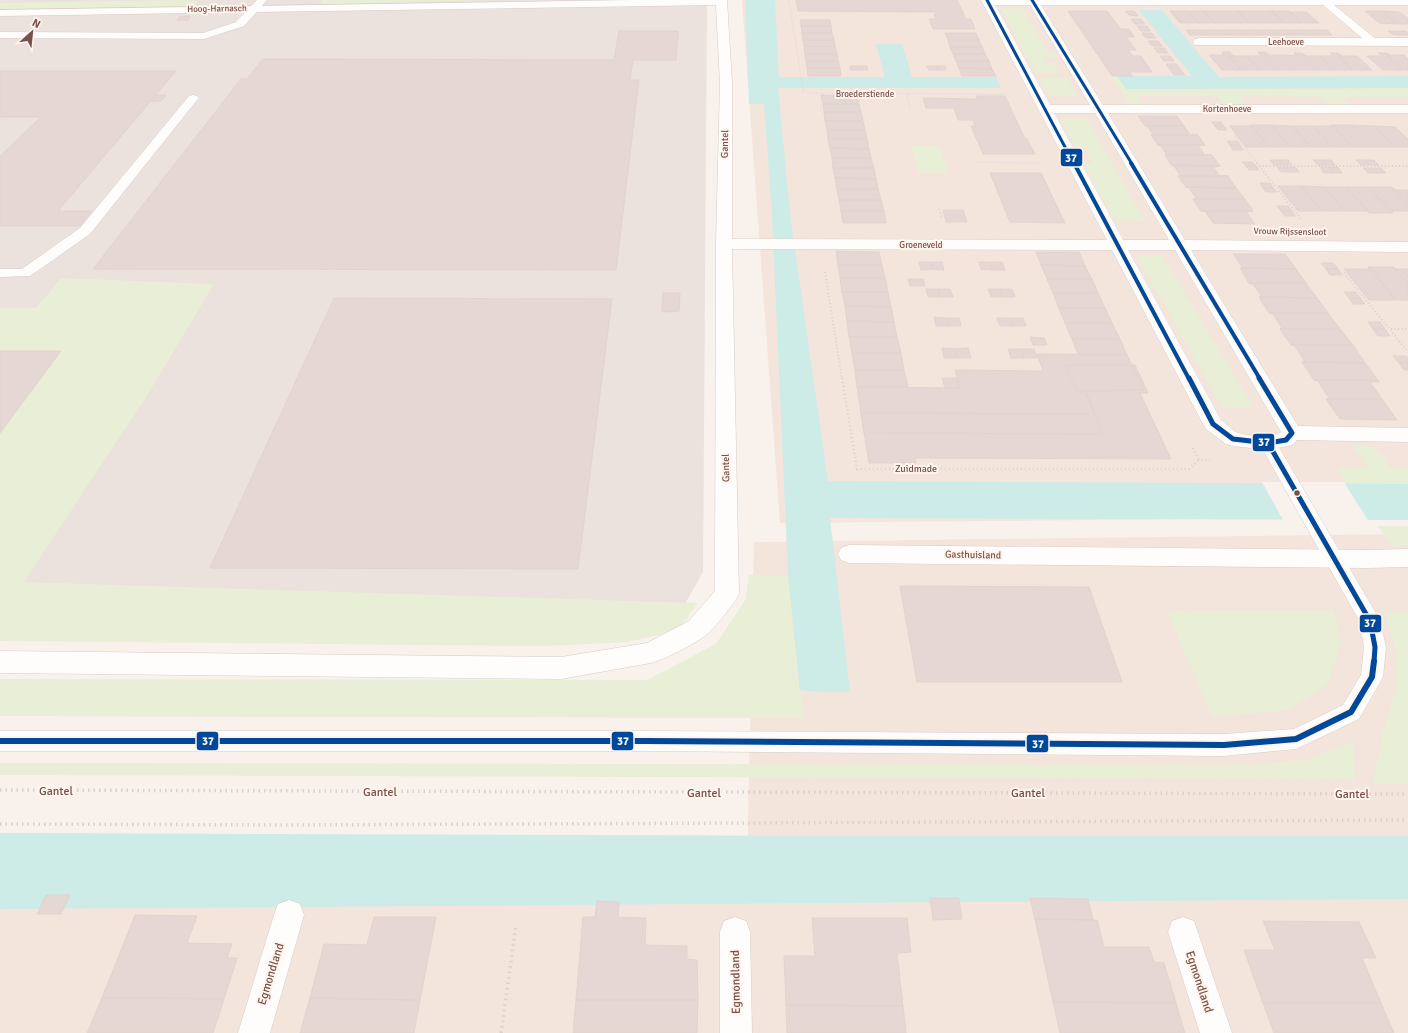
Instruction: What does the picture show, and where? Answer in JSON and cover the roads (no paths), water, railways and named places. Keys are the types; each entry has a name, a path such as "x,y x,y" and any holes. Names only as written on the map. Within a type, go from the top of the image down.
{"street":[{"name":"Hoog-Harnasch","path":"0,13 258,4 721,1"},
{"name":"Gantel","path":"0,662 561,668 651,653 698,628 727,594 734,237 721,1"},
{"path":"1292,433 1286,440 1268,443 1233,439 1213,424 987,1 1408,2"},
{"path":"1033,1 1181,245 1292,433"},
{"name":"Leehoeve","path":"1199,42 1408,42"},
{"name":"Kortenhoeve","path":"1046,109 1408,109"},
{"name":"Vrouw Rijssensloot","path":"1114,237 1171,230 1408,233"},
{"name":"Groeneveld","path":"734,237 818,240 1114,237"},
{"name":"Vrouw Rijssensloot","path":"1114,237 1181,245 1408,247"},
{"path":"1292,433 1408,435"},
{"name":"Gasthuisland","path":"849,554 1408,558"},
{"name":"Egmondland","path":"254,1033 289,915"},
{"name":"Egmondland","path":"735,932 736,1033"},
{"name":"Egmondland","path":"1183,932 1216,1033"}],"lane":[{"path":"1325,2 1373,42"},
{"path":"0,35 204,36 240,24 258,4"},
{"path":"0,273 25,273 86,231 193,98"},
{"path":"0,741 653,741 1224,745 1296,739 1351,712 1372,677 1375,647 1370,621 1336,558 1315,525 1268,443"}],"water":[{"path":"745,0 775,0 779,77 885,77 876,44 902,44 912,77 996,77 1001,88 778,88 790,214 828,481 1408,484 1408,520 830,518 850,692 800,690 788,575 772,215 764,104 749,104"},
{"path":"1139,10 1162,10 1219,77 1408,76 1408,88 1126,89 1117,76 1192,76"},
{"path":"0,833 834,836 1408,836 1408,899 0,909"}]}
